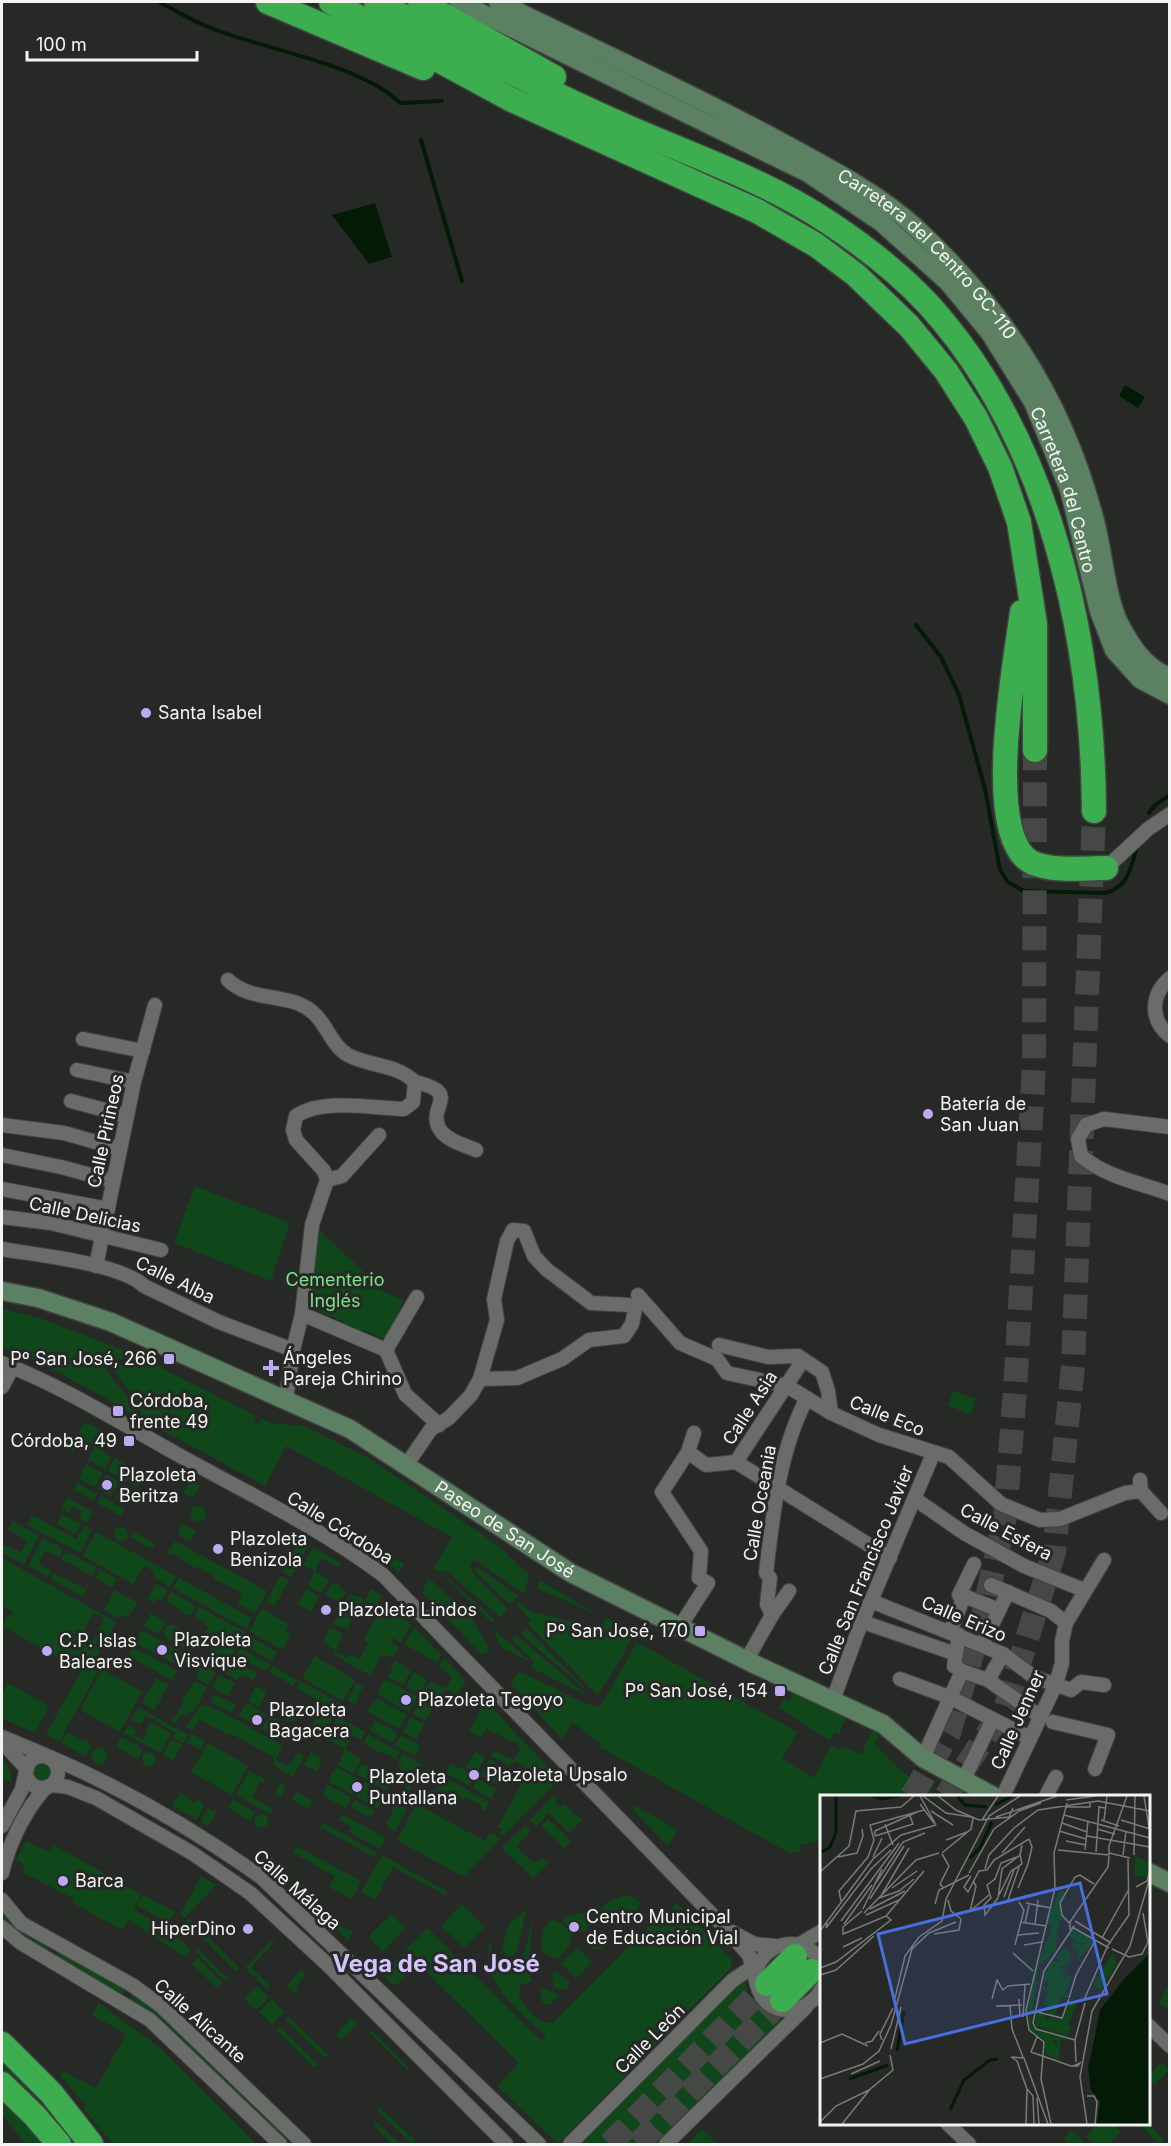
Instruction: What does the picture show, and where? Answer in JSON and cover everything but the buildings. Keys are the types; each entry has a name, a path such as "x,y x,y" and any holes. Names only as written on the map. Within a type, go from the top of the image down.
{"highway":[{"path":"268,2 475,90 510,99"},
{"path":"331,2 510,99 757,211 816,245 856,275 909,326 946,371 976,418 1000,467 1019,522 1035,624 1035,750"},
{"path":"376,2 521,78 625,126 715,163"},
{"path":"420,2 543,71 826,220 872,253 928,304 968,356 998,405 1026,458 1047,513 1077,622 1094,746 1094,811"},
{"path":"1027,564 1005,754 1004,796 1008,825 1023,855 1033,863 1055,867 1106,868"},
{"path":"763,1980 808,1971"},
{"path":"2,2044 51,2093 91,2126 107,2145"},
{"path":"2,2084 34,2115 59,2145"},
{"path":"51,2093 92,2145"}],"main road":[{"name":"Carretera del Centro GC-110","path":"459,2 808,173 881,222 948,282"},
{"name":"Carretera del Centro GC-110","path":"498,2 742,121 799,152 870,195 921,233 991,306 1029,364 1049,400 1074,458 1096,522 1118,620 1139,656 1156,672 1170,676"},
{"name":"Carretera del Centro","path":"948,282 990,333 1032,402 1069,489 1099,611 1114,650 1140,679 1170,695"},
{"name":"Paseo de San José","path":"2,1291 38,1298 111,1322 350,1429 571,1573 679,1628 883,1724 923,1758 989,1795"},
{"path":"1150,1873 1170,1883"}],"street":[{"path":"1106,868 1148,829 1170,814"},
{"path":"1170,978 1155,994 1154,1010 1162,1030 1170,1036"},
{"path":"228,980 237,988 297,1003 310,1010 348,1054 396,1068 415,1082 433,1086 438,1091 441,1100 437,1123 440,1130 444,1135 476,1150"},
{"name":"Calle Pirineos","path":"96,1266 134,1082 155,1005"},
{"path":"83,1039 143,1051"},
{"path":"77,1070 134,1082"},
{"path":"286,1400 293,1350 302,1314 312,1225 327,1180 324,1171 296,1140 293,1130 297,1116 308,1108 324,1106 404,1109 413,1102 415,1082"},
{"path":"70,1101 127,1116"},
{"path":"1170,1127 1104,1119 1086,1125 1078,1139 1082,1156 1097,1169 1126,1181 1170,1194"},
{"path":"2,1125 64,1133 120,1149"},
{"path":"327,1180 342,1176 380,1135"},
{"path":"2,1155 114,1181"},
{"path":"2,1189 108,1209"},
{"name":"Calle Delicias","path":"2,1216 51,1223 161,1250"},
{"path":"407,1464 431,1429 440,1425 471,1395 480,1379 497,1320 494,1299 507,1241 513,1230 524,1231 534,1256 546,1269 591,1303 629,1305 637,1302"},
{"name":"Calle Alba","path":"2,1249 96,1266 135,1277 144,1286 219,1322 293,1350"},
{"path":"386,1350 417,1297"},
{"path":"480,1379 517,1378 562,1359 589,1340 624,1336 632,1324 637,1302"},
{"path":"637,1302 680,1342 717,1359 727,1373 787,1386 831,1413"},
{"path":"302,1314 386,1350 405,1394 440,1425"},
{"path":"719,1345 768,1357 798,1356 803,1360"},
{"name":"Calle Asia","path":"688,1452 706,1465 736,1462 803,1360"},
{"name":"Calle Eco","path":"803,1360 822,1372 831,1413 879,1435 933,1454 949,1457 1001,1504 1040,1520 1060,1519 1140,1486 1161,1513"},
{"name":"Calle Córdoba","path":"8,1372 57,1389 334,1541 383,1575 726,1929 749,1955 763,1980 762,1996 770,2005 781,2010 794,2011 806,2007"},
{"name":"Calle Oceania","path":"772,1615 767,1604 770,1578 766,1573 792,1431 807,1398"},
{"name":"Calle Asia","path":"679,1628 708,1583 699,1578 700,1551 662,1492 688,1452 694,1433"},
{"name":"Calle San Francisco Javier","path":"833,1700 871,1601 933,1454"},
{"path":"736,1462 890,1558"},
{"name":"Calle Esfera","path":"915,1499 964,1533 1024,1566 1084,1590"},
{"name":"Calle Jenner","path":"1004,1795 1030,1738 1047,1719 1062,1664 1066,1623 1104,1560"},
{"path":"974,1564 959,1595 999,1610"},
{"path":"991,1585 1051,1611 1066,1623"},
{"path":"746,1660 789,1591"},
{"path":"982,1645 1008,1592"},
{"path":"964,1596 955,1634 954,1666 987,1680 1047,1719 1108,1735 1095,1769"},
{"name":"Calle Erizo","path":"871,1601 1003,1654 1034,1677 1071,1690 1081,1682 1104,1685"},
{"path":"863,1622 956,1654"},
{"path":"987,1680 1003,1654"},
{"path":"923,1758 962,1671"},
{"path":"900,1679 949,1697 992,1721 1030,1738"},
{"path":"963,1781 992,1721"},
{"name":"Calle Málaga","path":"2,1737 48,1756 149,1808 229,1854 261,1877 539,2145"},
{"path":"2,1742 26,1770 32,1785 49,1786"},
{"path":"2,1826 22,1789 26,1770 34,1758 48,1756 59,1769 56,1780 37,1797 13,1839 2,1873"},
{"path":"1047,1795 1056,1777"},
{"name":"Calle Málaga","path":"49,1786 68,1787 96,1798 192,1853 250,1893 327,1965 506,2145"},
{"name":"Calle Alicante","path":"2,1900 21,1923 132,1985 160,2005 304,2145"},
{"name":"Calle Alicante","path":"2,1927 21,1943 150,2020 280,2145"},
{"name":"Calle Córdoba","path":"726,1929 808,1971"},
{"path":"666,2145 806,2007 808,1971 820,1937"},
{"path":"737,1976 742,1955 738,1944"},
{"name":"Calle León","path":"570,2145 737,1976 763,1980"},
{"path":"1150,2026 1170,2046"},
{"path":"949,2125 969,2145"}],"green space":[{"path":"195,1186 290,1223 271,1281 174,1243"},
{"name":"Cementerio Inglés","path":"318,1229 362,1270 359,1281 403,1300 387,1340 364,1330 362,1336 341,1327 343,1321 307,1307"},
{"path":"2,1309 40,1318 138,1356 107,1362 103,1366 138,1410 136,1415 45,1365 2,1347"},
{"path":"142,1358 256,1416 254,1421 259,1424 261,1418 271,1423 304,1426 370,1459 499,1546 529,1575 524,1594 474,1559 470,1566 472,1572 508,1609 501,1618 448,1572 433,1570 452,1537 286,1446 265,1486 140,1418 141,1406 110,1366 140,1362"},
{"path":"953,1391 976,1399 971,1414 948,1406"},
{"path":"85,1422 100,1430 92,1444 83,1440 73,1453 69,1450"},
{"path":"94,1446 111,1457 105,1469 88,1460"},
{"path":"115,1457 128,1466 121,1478 108,1471"},
{"path":"86,1464 103,1473 95,1487 79,1479"},
{"path":"131,1467 146,1474 138,1487 125,1480"},
{"path":"106,1474 119,1482 111,1496 98,1489"},
{"path":"190,1480 200,1486 193,1498 185,1494 182,1497"},
{"path":"77,1482 97,1494 94,1501 73,1490"},
{"path":"123,1483 136,1490 130,1504 115,1498"},
{"path":"101,1496 125,1509 121,1516 97,1503"},
{"path":"67,1497 93,1512 87,1523 79,1519 82,1512 73,1506 69,1513 62,1510"},
{"path":"198,1506 206,1514 198,1522 190,1514"},
{"path":"62,1514 81,1524 75,1534 57,1524"},
{"path":"32,1515 76,1539 84,1526 92,1530 80,1553 27,1525"},
{"path":"13,1521 39,1536 24,1565 2,1553 2,1544 21,1552 27,1541 8,1529"},
{"path":"182,1524 196,1531 190,1541 178,1535"},
{"path":"121,1527 126,1529 128,1534 126,1539 121,1541 116,1539 114,1534 116,1529"},
{"path":"133,1531 155,1544 152,1549 130,1537"},
{"path":"96,1532 176,1576 170,1587 153,1577 155,1572 144,1566 133,1584 83,1556"},
{"path":"43,1538 63,1549 59,1557 45,1551 39,1562 42,1567 52,1570 48,1577 28,1566"},
{"path":"357,1539 404,1564 399,1572"},
{"path":"300,1540 309,1544 291,1577 282,1572"},
{"path":"175,1541 267,1591 255,1613 238,1604 242,1595 239,1591 214,1579 172,1553 171,1555 166,1553"},
{"path":"313,1547 341,1563 338,1567 326,1560 320,1560 315,1571 329,1581 322,1593 308,1586 314,1571 303,1565"},
{"path":"66,1551 97,1568 92,1576 61,1559"},
{"path":"2,1558 116,1622 106,1640 100,1637 96,1645 102,1648 95,1661 89,1658 87,1660 100,1668 59,1742 46,1734 81,1671 2,1626 8,1615 11,1616 13,1612 2,1606","holes":["93,1613 104,1618 93,1641 82,1635"]},
{"path":"478,1567 518,1596 510,1605 475,1570"},
{"path":"100,1570 117,1579 112,1588 96,1578"},
{"path":"53,1573 87,1589 83,1597 50,1579"},
{"path":"280,1576 289,1581 274,1607 266,1602"},
{"path":"445,1576 494,1619 491,1622"},
{"path":"179,1578 252,1618 246,1629 173,1588"},
{"path":"429,1578 472,1619 490,1650 482,1655 422,1592"},
{"path":"540,1580 597,1615 537,1588"},
{"path":"332,1583 336,1583 346,1592 340,1603 325,1595"},
{"path":"156,1584 168,1590 161,1601 156,1598 154,1603 147,1599"},
{"path":"306,1589 319,1597 311,1612 298,1604"},
{"path":"371,1589 382,1596 376,1607 365,1601 356,1612 343,1605 350,1594 365,1600"},
{"path":"115,1590 138,1603 127,1618 121,1615 119,1618 104,1610"},
{"path":"171,1592 196,1606 191,1615 187,1615 166,1601"},
{"path":"387,1599 411,1625 401,1642 392,1638 391,1642 399,1647 392,1658 384,1654 380,1657 371,1676 334,1655 336,1652 347,1658 350,1654 359,1659 368,1643 363,1640"},
{"path":"519,1602 532,1612 602,1628 605,1617 634,1632 608,1681 597,1695 527,1623 531,1620 516,1605"},
{"path":"199,1607 245,1632 222,1672 205,1662 213,1644 202,1638 208,1627 194,1616"},
{"path":"262,1609 289,1624 286,1631 291,1634 282,1650 249,1631"},
{"path":"341,1609 353,1616 348,1630 333,1624"},
{"path":"151,1613 166,1622 159,1634 144,1626"},
{"path":"172,1625 178,1627 180,1633 178,1639 172,1641 166,1639 164,1633 166,1627"},
{"path":"330,1627 343,1634 336,1652 323,1641"},
{"path":"414,1627 441,1655 437,1663 404,1644"},
{"path":"492,1628 528,1659 528,1661 502,1648"},
{"path":"526,1628 586,1689 586,1690 521,1634"},
{"path":"142,1630 165,1643 158,1655 135,1643"},
{"path":"187,1635 192,1637 194,1642 192,1647 187,1649 182,1647 180,1642 182,1637"},
{"path":"247,1635 277,1652 272,1661 242,1644"},
{"path":"516,1635 585,1695 530,1667 534,1661 512,1640"},
{"path":"637,1642 797,1732 782,1759 814,1778 831,1745 842,1750 844,1747 861,1754 873,1729 880,1733 875,1744 901,1771 937,1795 820,1795 820,1849 817,1841 799,1845 800,1851 789,1853 600,1747 601,1745 573,1722 562,1739 510,1683 518,1673 523,1673 587,1704 600,1707"},
{"path":"169,1645 186,1655 179,1667 162,1657"},
{"path":"133,1647 177,1671 172,1680 128,1656"},
{"path":"240,1648 270,1664 266,1671 236,1656"},
{"path":"315,1656 355,1680 343,1701 302,1678"},
{"path":"444,1658 466,1681 457,1695 446,1689 436,1703 422,1695 430,1682 446,1688 452,1677 439,1667"},
{"path":"234,1660 257,1673 253,1680 242,1674 237,1680 226,1674"},
{"path":"395,1660 411,1671 403,1685 388,1677"},
{"path":"201,1665 216,1672 208,1685 196,1678"},
{"path":"273,1666 297,1680 293,1686 269,1672"},
{"path":"102,1669 142,1692 120,1732 80,1710"},
{"path":"414,1672 427,1680 419,1694 406,1687"},
{"path":"219,1675 235,1683 228,1696 212,1687"},
{"path":"156,1678 169,1685 154,1711 142,1703"},
{"path":"387,1680 417,1697 409,1712 378,1695 383,1681"},
{"path":"195,1681 207,1688 193,1713 190,1711 186,1718 182,1713 176,1724 170,1720 172,1716 175,1717 184,1701 182,1699"},
{"path":"300,1681 341,1704 336,1712 297,1688"},
{"path":"8,1683 49,1706 35,1733 2,1719 2,1694"},
{"path":"357,1683 363,1686 355,1705 347,1700"},
{"path":"256,1686 267,1692 259,1707 248,1701"},
{"path":"799,1692 847,1715 839,1734 835,1732 830,1741 779,1708 783,1699 790,1701 793,1694"},
{"path":"215,1694 236,1705 231,1713 210,1702"},
{"path":"377,1698 407,1715 399,1729 366,1711"},
{"path":"421,1699 434,1706 426,1721 413,1714"},
{"path":"308,1701 334,1715 320,1742 307,1735 315,1721 315,1715 304,1709"},
{"path":"485,1701 557,1776 556,1782 504,1835 499,1833 503,1829 498,1827 527,1773 524,1771 525,1767 515,1761 509,1766 491,1756 494,1751 514,1760 520,1750 517,1744 486,1729 481,1738 469,1731"},
{"path":"246,1702 266,1714 259,1727 239,1716"},
{"path":"202,1704 207,1707 209,1705 282,1745 276,1760 286,1766 292,1763 297,1753 304,1756 293,1777 273,1765 275,1761 272,1756 230,1733 229,1735 199,1719 193,1730 186,1727"},
{"path":"289,1706 297,1714 289,1722 281,1714"},
{"path":"138,1707 188,1735 183,1743 173,1737 175,1733 146,1715 141,1724 131,1721"},
{"path":"270,1715 290,1727 283,1740 262,1729"},
{"path":"337,1717 365,1732 361,1740 333,1725"},
{"path":"411,1717 424,1724 417,1740 403,1732"},
{"path":"375,1720 398,1733 392,1743 370,1730"},
{"path":"149,1722 171,1733 160,1753 123,1733 128,1726 136,1731 134,1735 143,1740"},
{"path":"331,1729 350,1740 345,1749 326,1738"},
{"path":"68,1731 81,1741 83,1739 92,1745 86,1757 61,1743"},
{"path":"192,1734 205,1741 201,1750 187,1742"},
{"path":"368,1734 400,1752 396,1759 382,1752 381,1754 364,1742"},
{"path":"401,1735 421,1746 415,1756 395,1745"},
{"path":"121,1737 143,1749 138,1759 116,1747"},
{"path":"172,1739 182,1745 173,1761 163,1755"},
{"path":"208,1743 248,1766 232,1795 191,1772"},
{"path":"99,1748 107,1756 99,1764 91,1756"},
{"path":"345,1749 361,1760 353,1774 338,1765"},
{"path":"149,1752 154,1754 156,1759 154,1764 149,1766 144,1764 142,1759 144,1754"},
{"path":"311,1752 322,1758 317,1772 304,1765"},
{"path":"476,1752 485,1757 477,1773 465,1766"},
{"path":"402,1753 423,1765 409,1792 405,1787 407,1783 396,1777 402,1766 398,1764"},
{"path":"2,1758 10,1771 12,1783 2,1777"},
{"path":"489,1759 507,1769 500,1786 481,1775"},
{"path":"38,1761 46,1761 53,1768 53,1776 46,1783 38,1783 31,1776 31,1768"},
{"path":"362,1763 392,1780 386,1790 356,1774"},
{"path":"451,1763 475,1776 469,1786 446,1773"},
{"path":"252,1767 285,1785 281,1798 275,1794 280,1784"},
{"path":"337,1767 361,1781 353,1795 329,1782 331,1774"},
{"path":"431,1768 437,1770 439,1776 437,1782 431,1784 425,1782 423,1776 425,1770"},
{"path":"249,1771 266,1780 264,1783 260,1781 252,1797 273,1809 270,1814 236,1795"},
{"path":"444,1777 489,1802 485,1811 481,1809 482,1806 466,1797 464,1799 450,1791 446,1798 435,1792"},
{"path":"478,1779 496,1789 491,1799 473,1788"},
{"path":"364,1782 385,1793 379,1807 376,1808 356,1797"},
{"path":"327,1784 351,1798 346,1808 322,1795"},
{"path":"180,1792 193,1803 199,1800 203,1803 204,1806 197,1820 172,1806"},
{"path":"296,1792 313,1801 308,1809 292,1800"},
{"path":"554,1795 558,1807 564,1805 563,1803 582,1820 569,1833 549,1813 536,1826 530,1820"},
{"path":"233,1799 255,1812 250,1821 228,1808"},
{"path":"355,1800 375,1811 371,1818 351,1807"},
{"path":"395,1804 407,1809 395,1832 386,1826"},
{"path":"416,1804 485,1841 490,1833 501,1838 464,1877 397,1840"},
{"path":"634,1805 678,1830 668,1846 632,1809"},
{"path":"208,1808 216,1812 208,1827 200,1822"},
{"path":"261,1814 266,1816 268,1821 266,1826 261,1828 256,1826 254,1821 256,1816"},
{"path":"342,1814 386,1838 380,1849 349,1832 351,1827 339,1820"},
{"path":"548,1819 571,1841 564,1848 541,1826"},
{"path":"323,1822 377,1853 375,1858 320,1827"},
{"path":"525,1825 531,1831 516,1847 534,1863 544,1859 548,1863 533,1878 502,1848"},
{"path":"26,1841 49,1852 54,1845 141,1894 134,1910 171,1930 191,1950 185,1957 128,1920 122,1930 73,1903 74,1899 22,1872 25,1865 16,1860"},
{"path":"296,1846 361,1881 352,1899 329,1887 335,1876 293,1853"},
{"path":"382,1855 448,1892 445,1895 393,1867 375,1900 361,1892"},
{"path":"280,1874 292,1880 290,1882 303,1884 305,1888 301,1896"},
{"path":"201,1876 216,1885 185,1918 180,1915"},
{"path":"143,1895 176,1912 167,1922 137,1906"},
{"path":"625,1896 634,1897 640,1902 635,1917 616,1920 606,1919 597,1914 608,1902"},
{"path":"677,1903 732,1960 731,1968 558,2144 497,2086 519,2063 405,1951 427,1928 542,2041 546,2036 513,2005 495,1982 488,1955 490,1939 493,1956 503,1964 512,1966 518,1963 523,1956 532,1917 529,1973 532,1981 520,1985 519,1995 532,2014 542,2021 553,2023 662,1914 665,1915"},
{"path":"462,1904 485,1927 464,1948 441,1926"},
{"path":"527,1909 517,1951 513,1956 506,1956 502,1948 509,1923"},
{"path":"2,1911 13,1925 49,1947 47,1951 22,1936 2,1918"},
{"path":"585,1912 590,1915 592,1923 585,1931 574,1933 563,1922 565,1917"},
{"path":"391,1914 405,1928 383,1952 368,1937"},
{"path":"332,1917 337,1925 353,1931 348,1941 327,1919"},
{"path":"189,1918 239,1968 236,1971 186,1921"},
{"path":"553,1920 561,1923 572,1934 569,1945 559,1958 552,1958 542,1951 544,1928"},
{"path":"597,1930 604,1933 607,1940 604,1947 597,1950 590,1947 587,1940 590,1933"},
{"path":"272,1940 274,1943 251,1967 270,1986 267,1989 245,1968"},
{"path":"198,1948 228,1979 226,1982 195,1951"},
{"path":"577,1948 592,1962 576,1979 561,1963"},
{"path":"59,1951 125,1989 122,1994 56,1956"},
{"path":"403,1953 415,1966 395,1986 382,1974"},
{"path":"198,1958 222,1983 217,1988 192,1964"},
{"path":"301,1970 306,1975 296,1986 298,1989 294,1993 286,1985"},
{"path":"555,1971 569,1982 568,1988 560,1990 554,1987 552,1974"},
{"path":"739,1978 745,1978 752,2001 761,2011 782,2021 661,2144 573,2144"},
{"path":"1169,1982 1169,2009 1159,2004"},
{"path":"257,1986 269,1997 256,2010 244,1999"},
{"path":"541,1987 559,1997 550,2004 544,2004 541,2000"},
{"path":"133,1994 162,2015 295,2144 287,2144 169,2028 130,1999"},
{"path":"272,1999 285,2012 272,2025 259,2012"},
{"path":"99,2003 159,2047 257,2144 113,2144 84,2110 86,2105 60,2076 63,2071 96,2088 126,2034 92,2015"},
{"path":"288,2016 328,2055 324,2058 285,2019"},
{"path":"351,2018 357,2024 342,2040 336,2034"},
{"path":"279,2026 318,2065 314,2068 276,2030"},
{"path":"372,2030 409,2068 407,2070 370,2033"},
{"path":"2,2061 79,2144 70,2144 2,2070"},
{"path":"1162,2062 1169,2070 1154,2085 1150,2075"},
{"path":"2,2094 49,2144 25,2144 2,2114"},
{"path":"380,2107 419,2144 412,2144 377,2110"},
{"path":"377,2122 400,2144 393,2144 373,2125"},
{"path":"1093,2125 1114,2125 1121,2132 1109,2144 1094,2144 1086,2137 1095,2127"},
{"path":"1140,2125 1149,2125 1164,2139 1159,2144"},
{"path":"702,2129 718,2144 688,2144"},
{"path":"1071,2130 1086,2144 1070,2144 1064,2138"}],"shaded area":[{"path":"375,203 392,257 369,264 332,215"},
{"path":"1125,385 1145,397 1138,408 1119,396"}],"waterway":[{"path":"159,2 216,30 313,60 363,79 384,90 400,103 442,101"},
{"path":"421,140 462,281"},
{"path":"916,625 941,657 959,695 985,789 1000,870 1008,882 1024,891 1106,893 1124,882 1136,851"},
{"path":"1149,813 1155,805 1170,795"}],"tunnel":[{"path":"913,1795 949,1733 983,1616 1005,1517 1015,1390 1034,1066 1035,750"},
{"path":"947,1795 1006,1706 1054,1552 1073,1366 1094,811"},
{"path":"610,2144 767,1984"},
{"path":"638,2144 782,2000"}],"place":[{"name":"Santa Isabel","path":"146,713"},
{"name":"Batería de San Juan","path":"928,1114"},
{"name":"Pº San José, 266","path":"169,1359"},
{"name":"Ángeles Pareja Chirino","path":"271,1368"},
{"name":"Córdoba, frente 49","path":"118,1411"},
{"name":"Córdoba, 49","path":"129,1441"},
{"name":"Plazoleta Beritza","path":"107,1485"},
{"name":"Plazoleta Benizola","path":"218,1549"},
{"name":"Plazoleta Lindos","path":"326,1610"},
{"name":"Pº San José, 170","path":"700,1631"},
{"name":"Plazoleta Visvique","path":"162,1650"},
{"name":"C.P. Islas Baleares","path":"47,1651"},
{"name":"Pº San José, 154","path":"780,1691"},
{"name":"Plazoleta Tegoyo","path":"406,1700"},
{"name":"Plazoleta Bagacera","path":"257,1720"},
{"name":"Plazoleta Upsalo","path":"474,1775"},
{"name":"Plazoleta Puntallana","path":"357,1787"},
{"name":"Barca","path":"63,1881"},
{"name":"Centro Municipal de Educación Vial","path":"574,1927"},
{"name":"HiperDino","path":"248,1929"}],"district":[{"name":"Vega de San José","path":"436,1964"}]}
